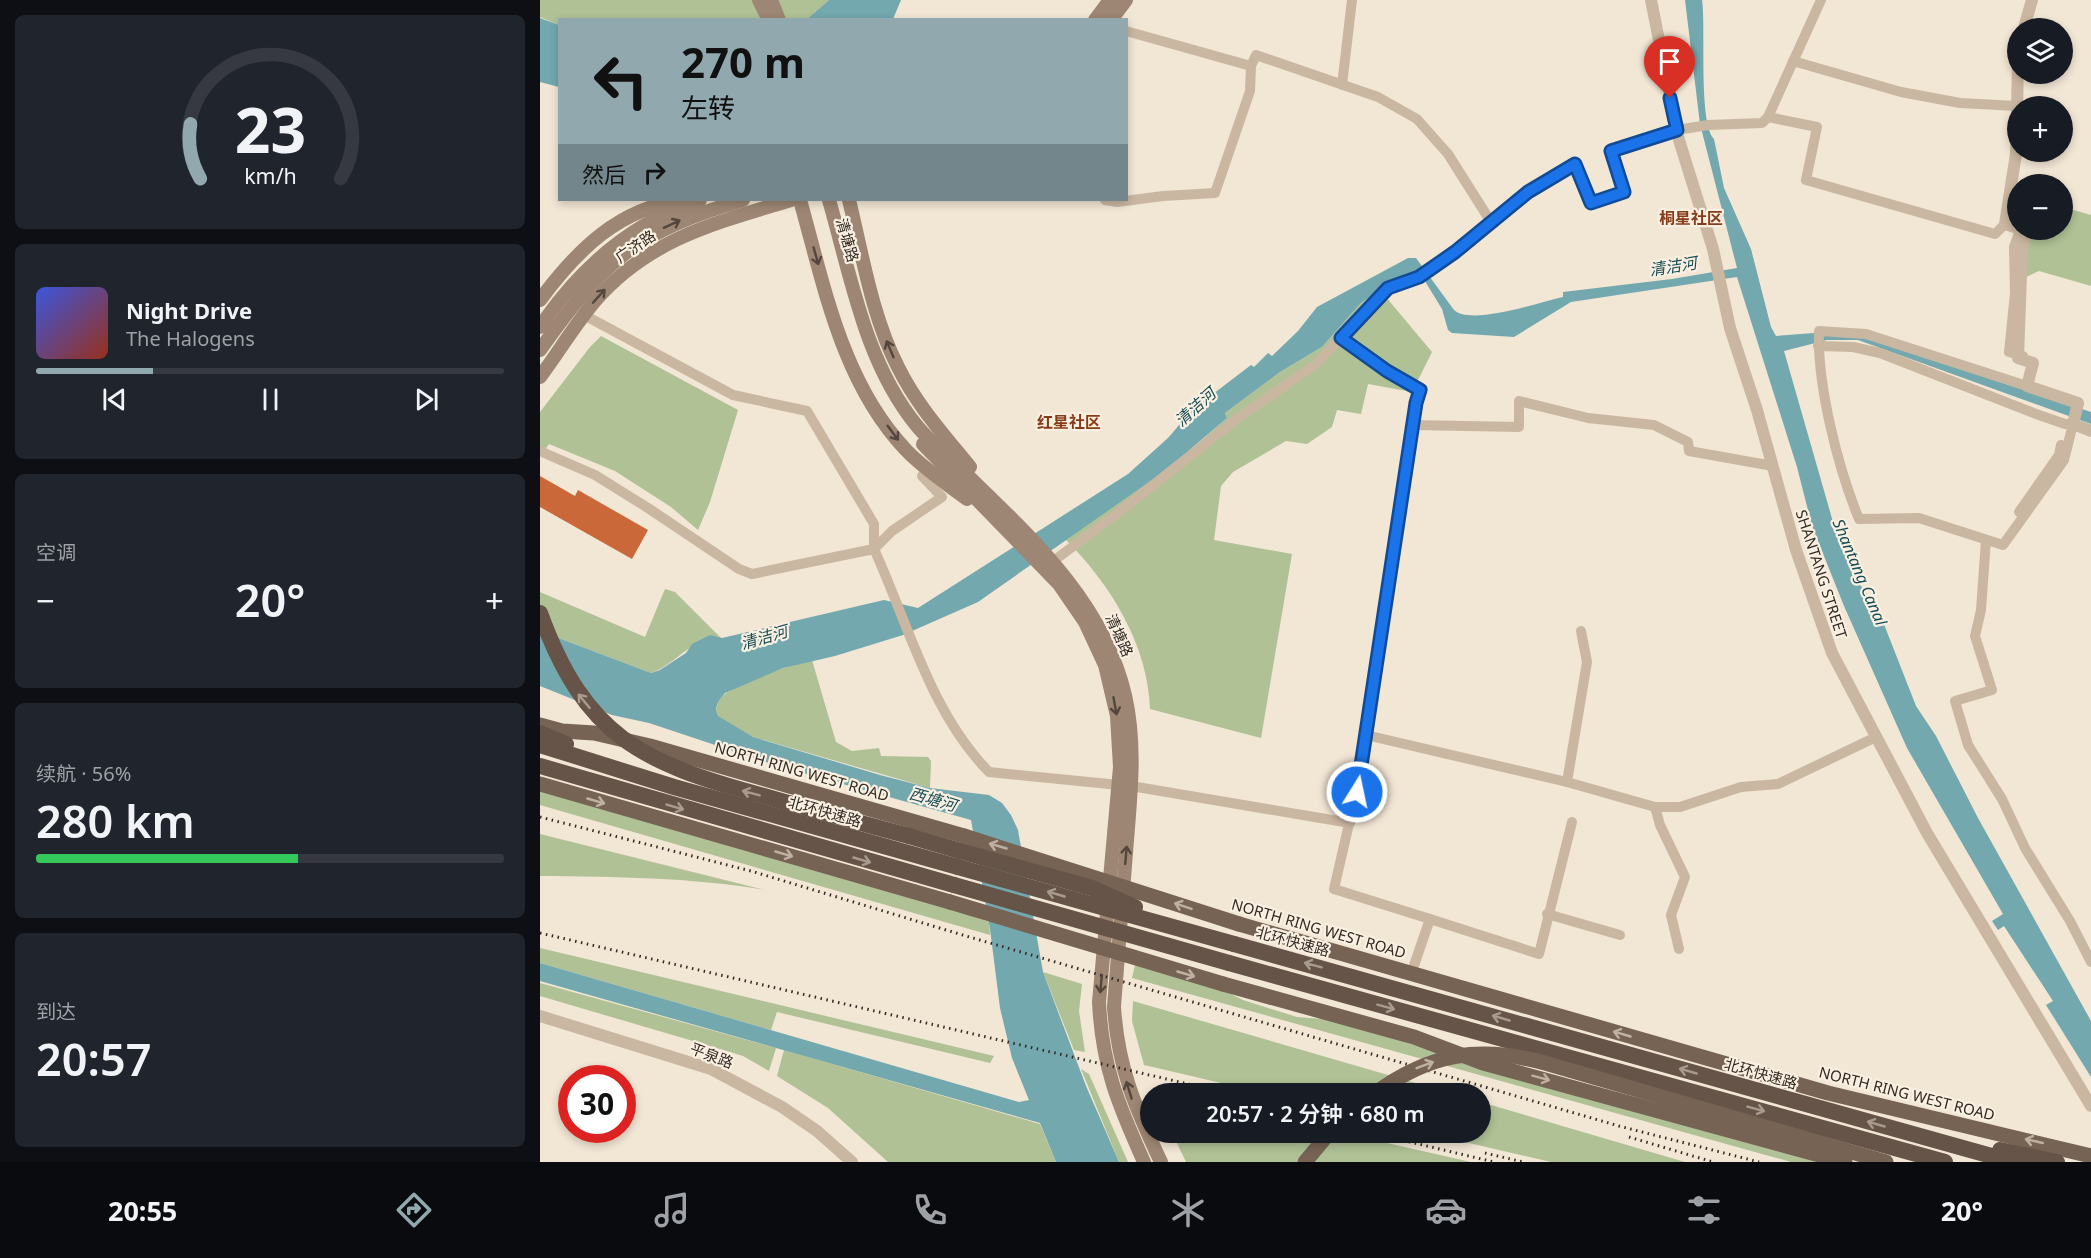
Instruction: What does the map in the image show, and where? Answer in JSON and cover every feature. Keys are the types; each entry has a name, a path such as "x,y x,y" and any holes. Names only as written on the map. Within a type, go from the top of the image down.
{"highway":[{"path":"540,613 558,657 578,693 607,725 645,754 676,770 719,784 961,851"},
{"path":"540,733 566,744 653,772 730,803"},
{"path":"540,746 730,803"},
{"path":"540,766 952,893 1229,963 1945,1162"},
{"name":"北环快速路","path":"730,803 961,851 1092,888 1190,932 2013,1162"},
{"path":"1918,1136 2034,1155 2057,1162"}],"main road":[{"path":"759,0 768,18"},
{"path":"771,0 778,18"},
{"path":"1096,18 1110,0"},
{"path":"1112,18 1126,0"},
{"name":"广济路","path":"540,300 567,267 618,221 645,208 678,201"},
{"name":"广济路","path":"540,327 576,280 614,244 653,219 698,201"},
{"name":"广济路","path":"540,350 580,294 622,254 648,236 676,222 740,201"},
{"name":"广济路","path":"540,377 584,315 619,277 666,244 710,223 787,201"},
{"path":"800,201 837,330 868,395 893,434 928,470 1004,520"},
{"name":"清塘路","path":"819,201 862,347 882,389 914,430 1071,584 1092,614 1116,666 1129,718 1114,1007 1116,1036 1132,1101 1161,1162"},
{"name":"清塘路","path":"829,201 874,353 914,430"},
{"path":"849,201 878,313 897,366 908,386 1004,520"},
{"path":"540,719 594,733"},
{"name":"NORTH RING WEST ROAD","path":"540,725 594,733 684,756 764,781 961,851 1239,924 1828,1093 2091,1155"},
{"path":"540,784 952,893 1223,984 1414,1037 1483,1063 1845,1162"},
{"name":"清塘路","path":"1125,785 1099,1002 1100,1033 1112,1085 1144,1162"},
{"path":"1391,1083 1410,1071 1437,1060 1468,1054 1503,1053 1545,1062 1886,1162"},
{"path":"1305,1162 1321,1143"}],"street":[{"path":"1342,85 1352,0"},
{"name":"SHANTANG STREET","path":"1651,0 1677,130 1719,276 1730,327 1757,410 1796,550 1832,653 1927,833 2091,1106"},
{"path":"1047,561 1114,516 1238,418 1307,372 1388,288 1423,274 1455,252 1528,192 1575,164 1591,203 1624,192 1611,151 1677,130 1708,125 1762,123 1768,117 1821,0"},
{"path":"2027,18 2032,0"},
{"path":"1128,32 1251,66"},
{"path":"1128,201 1215,193 1250,91 1251,66 1256,55 1378,97 1417,119 1448,154 1491,222"},
{"path":"1793,60 1901,92 1960,103 2007,105"},
{"path":"1768,117 1817,127 1806,180 1995,234 2007,231"},
{"path":"1111,201 1128,201"},
{"path":"2024,240 2022,248 2018,358 2033,363 2026,383"},
{"path":"584,315 733,395 807,411 874,524 874,549 941,705 972,754 989,772 1125,785 1350,824"},
{"path":"2003,540 2028,498 2060,454 2078,403 2026,383 1866,334 1851,331 1819,332 1818,345 1834,444 1859,519 1918,518 2003,545 2064,460 2071,423"},
{"path":"1341,338 1387,371 1420,390 1416,403 1366,735 1350,824 1334,889 1539,954 1547,914 1572,822"},
{"path":"1818,345 1853,347 1880,353 2091,431"},
{"path":"1413,425 1519,427 1519,401 1588,418 1654,425 1688,442 1689,451 1773,466"},
{"path":"540,451 596,475 739,569 752,574 874,549 892,531 942,497 922,476 928,470"},
{"path":"1986,540 1981,610 1975,636 1992,690 1954,701 1968,745 2002,798 2025,848 2070,921 2091,962"},
{"path":"1567,782 1587,662 1581,631"},
{"path":"1366,735 1567,782 1655,807 1680,807 1741,787 1778,784 1876,736"},
{"path":"1655,807 1660,825 1685,877 1671,915 1679,949"},
{"path":"1547,914 1620,934"},
{"path":"1411,974 1430,920"},
{"name":"平泉路","path":"540,1016 711,1069 782,1107 817,1131 852,1162"}],"green space":[{"path":"540,0 829,0 808,18 558,18 558,25 540,17"},
{"path":"2073,210 2091,215 2091,286 2039,271 2024,278 2029,240 2073,240"},
{"path":"1380,290 1432,352 1412,392 1368,384 1361,414 1337,410 1332,427 1307,444 1286,441 1233,472 1221,486 1214,540 1292,554 1261,738 1150,709 1148,685 1142,662 1124,617 1098,576 1066,540 1195,446 1227,418 1225,413 1280,372 1322,347 1361,303"},
{"path":"601,336 738,410 710,502 698,530 671,507 615,471 549,444 540,456 540,412"},
{"path":"665,589 675,592 721,638 711,638 694,645 651,673 540,631 540,592 645,637"},
{"path":"812,660 836,742 852,751 879,748 881,756 928,757 931,761 930,788 753,737 716,715 717,706 723,696 742,684"},
{"path":"540,790 932,902 989,922 990,935 540,805"},
{"path":"540,834 765,890 681,880 540,876"},
{"path":"540,948 994,1056 990,1063 777,1012 771,1030 540,963"},
{"path":"1135,965 1221,989 1243,1000 1297,1017 1336,1020 1480,1066 1826,1162 1791,1162 1132,978"},
{"path":"1043,972 1082,984 1079,1011 1085,1052 1074,1050"},
{"path":"540,983 776,1048 769,1071 743,1056 540,996"},
{"path":"1133,1001 1416,1083 1221,1083 1144,1065 1132,1021"},
{"path":"784,1050 1040,1124 1056,1162 888,1162 828,1108 777,1076"},
{"path":"1081,1069 1089,1074 1128,1162 1119,1162"},
{"path":"1491,1105 1685,1162 1551,1162 1469,1143 1491,1143"},
{"path":"1177,1143 1387,1143 1471,1162 1186,1162"}],"water":[{"path":"829,0 901,0 893,18 808,18"},
{"path":"1685,0 1702,0 1704,96 1709,130 1714,139 1724,188 1751,249 1771,327 1776,336 1827,332 1854,334 2091,412 2091,424 1858,340 1827,340 1784,351 1839,543 1858,582 1878,609 1916,706 1936,736 1978,818 2091,1021 2091,1077 2046,1005 2053,1001 2004,926 1998,930 1992,921 2003,914 1907,748 1844,606 1812,526 1797,467 1737,277 1571,302 1514,337 1452,333 1448,330 1442,309 1423,278 1380,290 1361,303 1322,347 1280,372 1225,413 1227,418 1166,470 978,602 903,635 835,656 783,668 725,693 721,698 716,707 718,716 753,737 930,788 989,795 1002,803 1018,830 1043,972 1086,1086 1119,1162 1056,1162 1040,1123 540,981 540,963 1019,1102 1029,1100 1012,1058 1000,1008 990,929 971,820 775,765 649,723 612,715 540,686 540,631 651,673 660,670 686,653 692,644 710,635 722,638 884,600 918,608 1128,474 1168,438 1192,410 1251,365 1254,367 1268,353 1272,356 1298,331 1317,307 1408,258 1416,258 1454,310 1463,314 1475,315 1506,311 1563,297 1563,292 1672,279 1737,268 1700,124"},
{"path":"540,18 558,25 558,87 540,82"}],"building":[{"path":"540,476 575,496 578,490 648,530 632,559 540,507"}],"railway":[{"path":"540,817 751,871 1619,1126 1759,1162"},
{"path":"540,933 1184,1083"},
{"path":"1629,1137 1713,1162"},
{"path":"1414,1143 1494,1162"},
{"path":"1485,1153 1523,1162"}],"district":[{"name":"桐星社区","path":"1691,218"},
{"name":"红星社区","path":"1069,422"}],"route":[{"path":"1357,792 1416,403 1420,390 1387,371 1341,338 1388,288 1419,277 1455,252 1528,192 1575,164 1591,203 1624,192 1611,151 1677,130 1670,98"}],"water label":[{"name":"清洁河","path":"1673,266"},
{"name":"清洁河","path":"1195,407"},
{"name":"Shantang Canal","path":"1860,572"},
{"name":"清洁河","path":"764,637"},
{"name":"西塘河","path":"933,799"}]}
